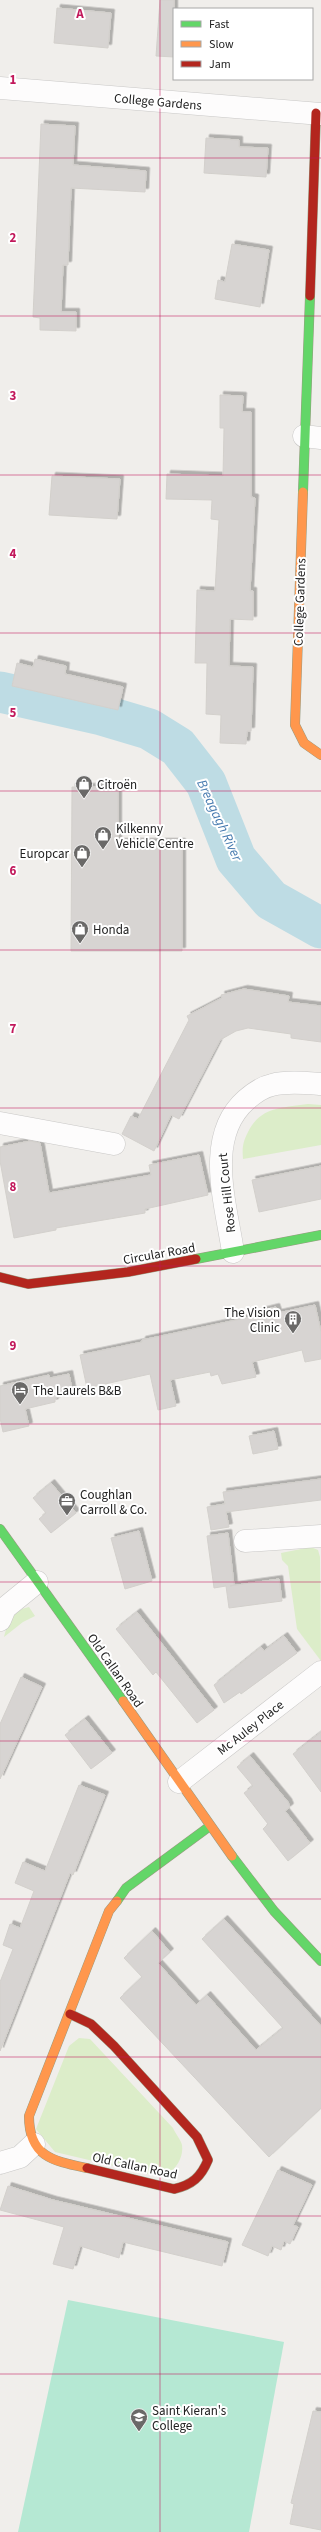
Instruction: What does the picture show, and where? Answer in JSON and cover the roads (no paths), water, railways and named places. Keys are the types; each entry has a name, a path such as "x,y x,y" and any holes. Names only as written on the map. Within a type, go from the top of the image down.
{"street":[{"name":"College Gardens","path":"0,88 318,114 312,437 295,724 298,736 304,745 321,755"},
{"name":"Rose Hill Court","path":"233,1252 220,1157 222,1140 229,1122 240,1105 255,1092 273,1084 321,1084"},
{"path":"0,1123 114,1144"},
{"name":"Circular Road","path":"0,1277 28,1284 128,1272 321,1235"},
{"name":"Old Callan Road","path":"0,1530 210,1826 274,1911 321,1961"},
{"path":"245,1541 321,1536"},
{"path":"0,1620 6,1608 37,1582"},
{"name":"Mc Auley Place","path":"179,1782 321,1672"},
{"name":"Old Callan Road","path":"70,2014 91,2024 114,2046 198,2138 208,2160 202,2176 188,2187 174,2189 51,2160 36,2149 28,2131 29,2116 109,1911 126,1888 164,1862 210,1826"},
{"path":"0,2163 20,2157 34,2144"}],"waterway":[{"name":"Breagagh River","path":"0,692 102,715 149,729 178,747 206,783 236,859 271,900 321,928"}],"place":[{"name":"Citroën","path":"84,799"},
{"name":"Kilkenny Vehicle Centre","path":"103,850"},
{"name":"Europcar","path":"82,868"},
{"name":"Honda","path":"80,944"},
{"name":"The Vision Clinic","path":"293,1334"},
{"name":"The Laurels B&B","path":"20,1405"},
{"name":"Coughlan Carroll & Co.","path":"67,1516"},
{"name":"Saint Kieran's College","path":"139,2432"}]}
